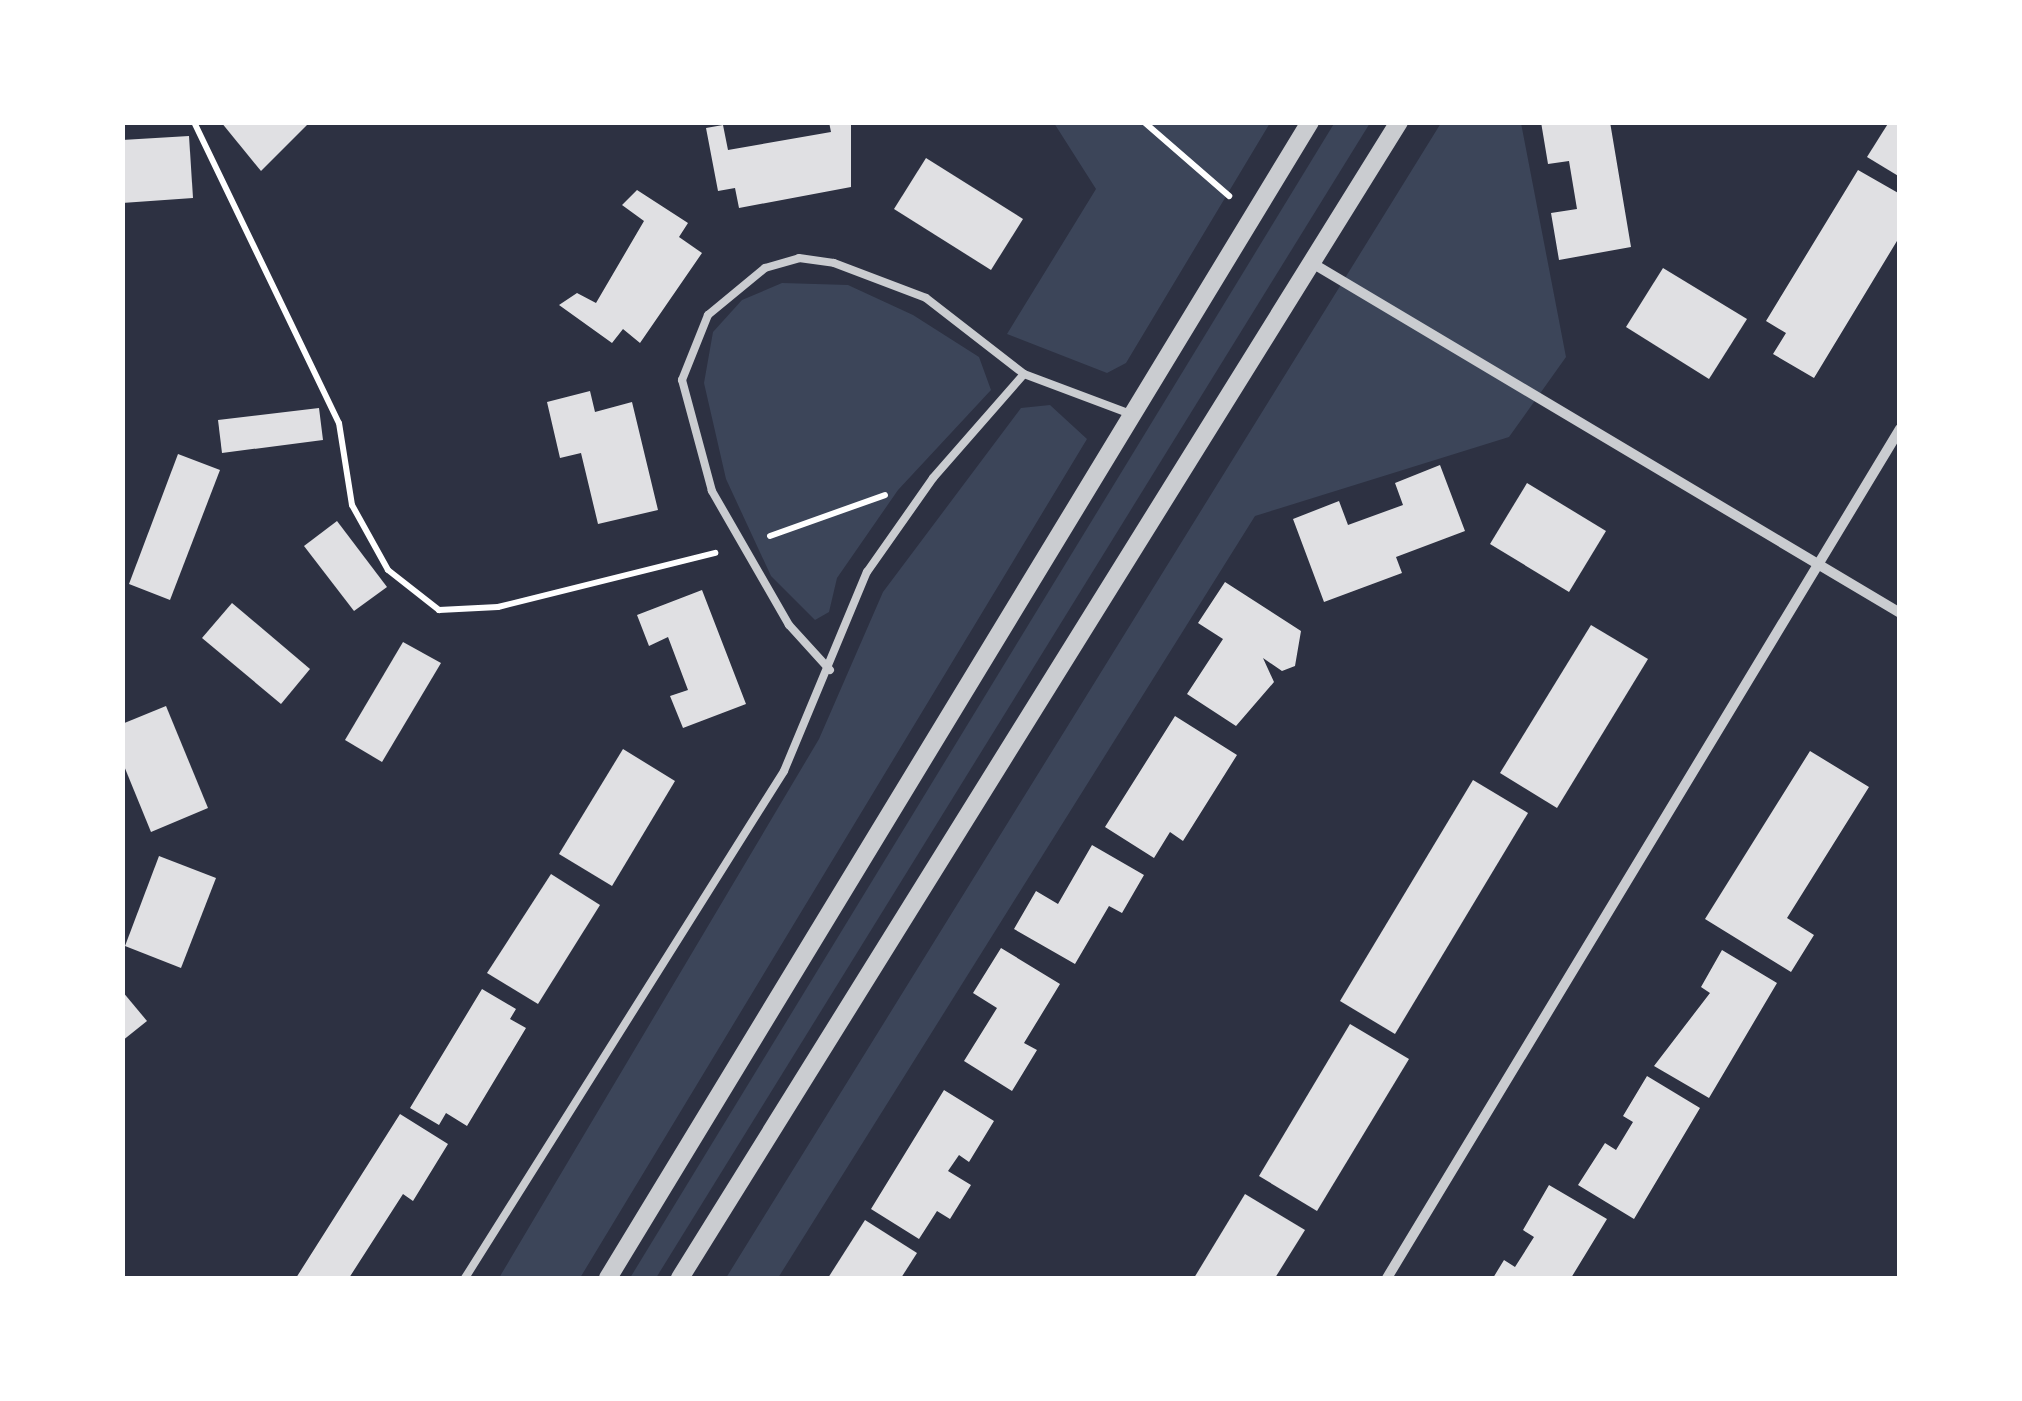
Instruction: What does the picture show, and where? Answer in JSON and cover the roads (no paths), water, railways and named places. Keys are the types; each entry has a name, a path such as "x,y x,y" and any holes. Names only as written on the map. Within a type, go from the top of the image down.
{"street":[{"path":"608,1278 1310,122"},
{"path":"680,1278 1399,122"},
{"path":"1312,263 1900,613"},
{"path":"1386,1278 1900,429"}],"lane":[{"path":"830,670 790,625 712,491 682,380 708,315 765,268 799,258 834,262 926,298 1024,374 1133,416"},
{"path":"465,1278 784,772 830,670 867,572 933,478 1024,374"}]}
